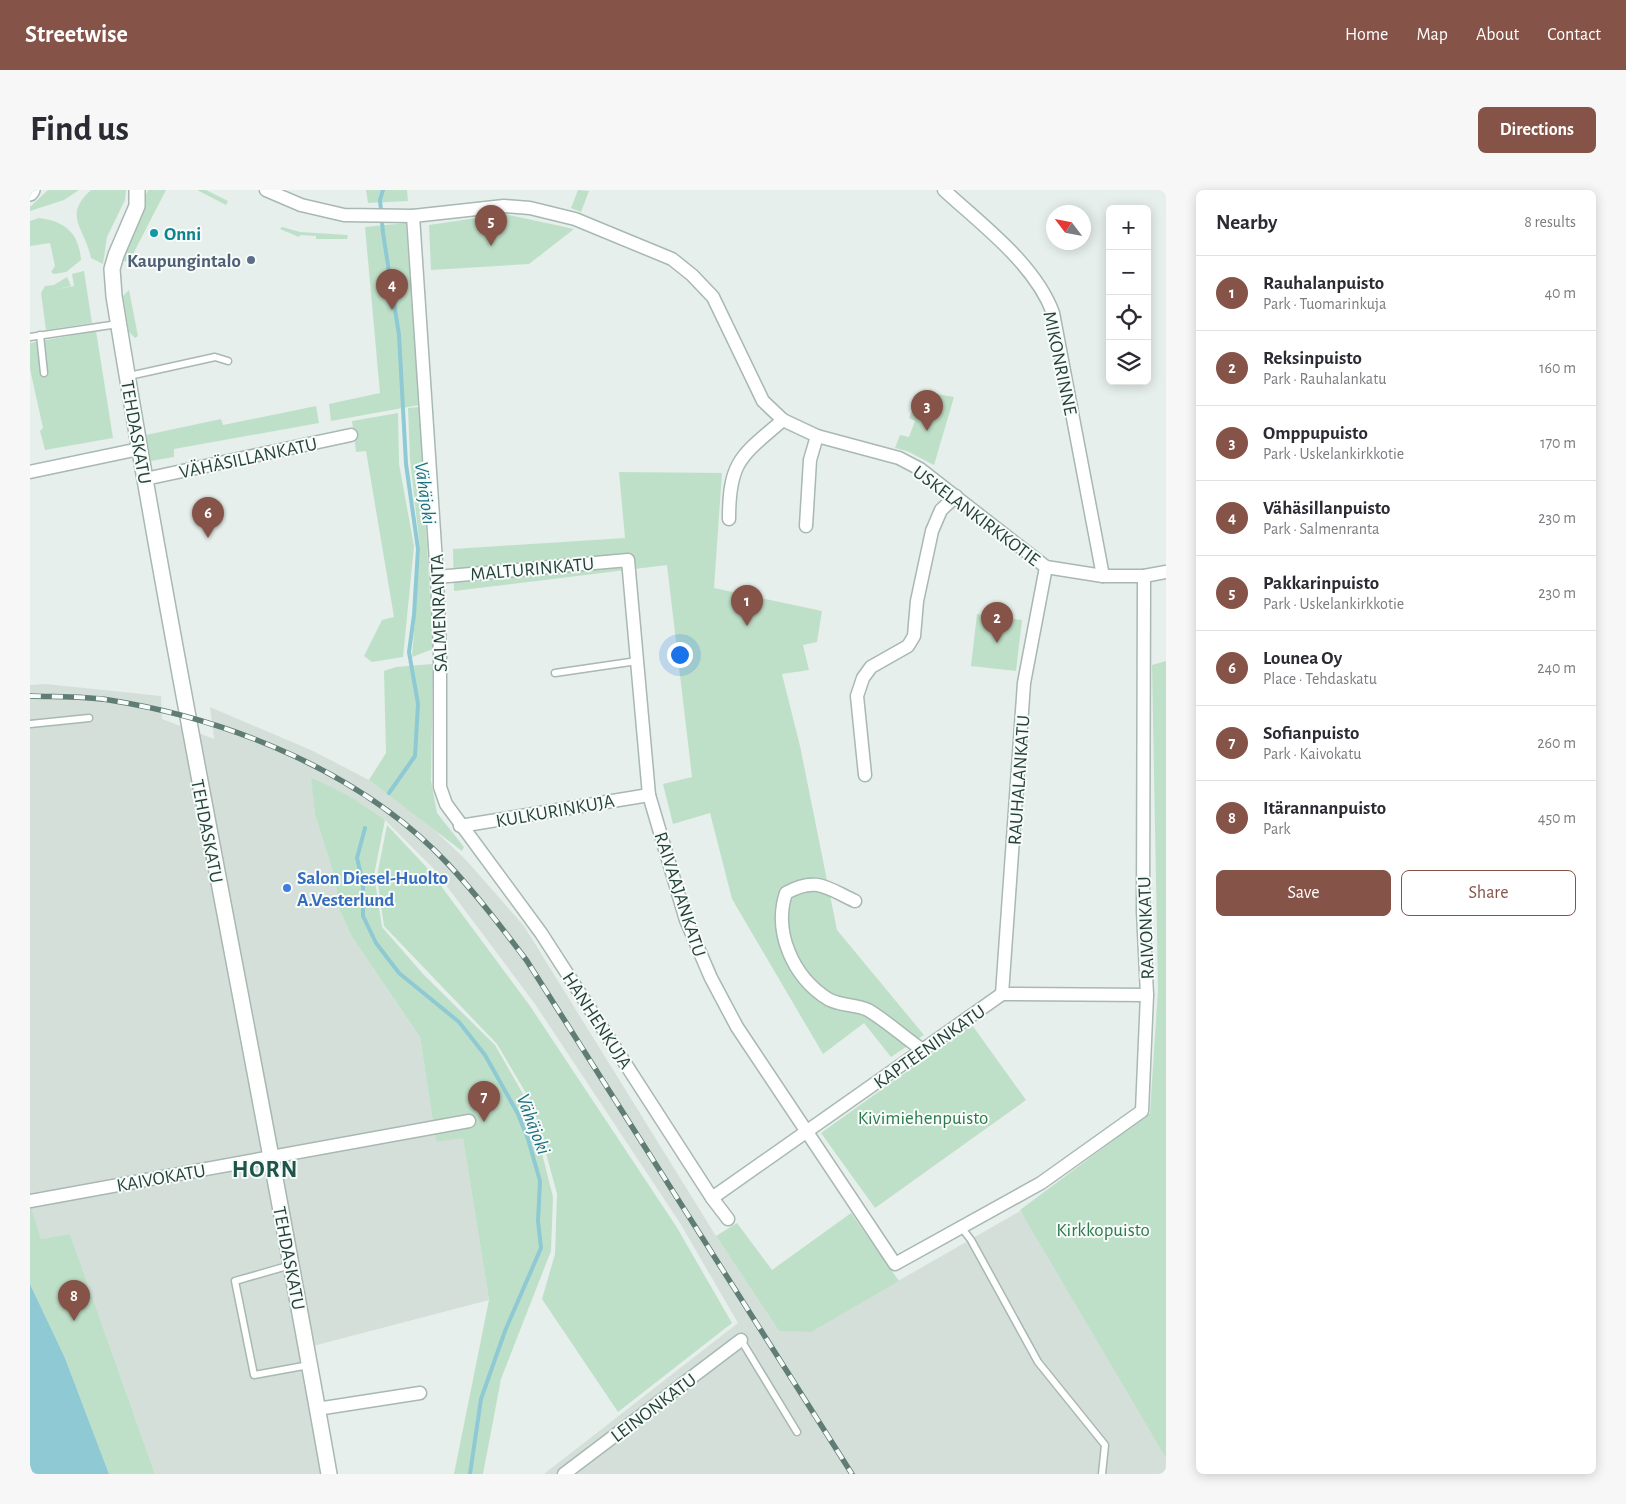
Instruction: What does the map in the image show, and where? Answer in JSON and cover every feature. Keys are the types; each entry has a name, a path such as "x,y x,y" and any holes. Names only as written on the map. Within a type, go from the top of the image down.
{"street":[{"name":"TEHDASKATU","path":"137,190 137,206 112,269 119,324 139,449 188,724 292,1265 329,1474"},
{"name":"USKELANKIRKKOTIE","path":"266,190 301,205 344,215 413,216 504,206 530,208 576,219 672,259 692,275 713,297 763,401 783,420 817,436 899,458 934,478 1046,567 1103,576 1144,576 1166,572"},
{"name":"MIKONRINNE","path":"944,190 1025,268 1046,293 1053,313 1103,576"},
{"name":"SALMENRANTA","path":"413,216 437,577 440,653 440,788 446,804 460,826"},
{"path":"729,519 731,485 735,468 746,453 783,420"},
{"name":"VÄHÄSILLANKATU","path":"145,479 351,435"},
{"path":"806,526 810,460 817,436"},
{"path":"30,472 139,449"},
{"path":"865,775 857,696 863,678 872,667 908,646 914,636 917,601 932,531 942,510 956,496"},
{"name":"MALTURINKATU","path":"437,577 628,560"},
{"name":"RAIVAAJANKATU","path":"628,560 649,794 686,920 711,978 737,1027 895,1264 961,1227"},
{"name":"RAUHALANKATU","path":"1002,994 1024,683 1046,567"},
{"name":"RAIVONKATU","path":"961,1227 1063,1168 1142,1111 1147,994 1143,911 1144,576"},
{"name":"KULKURINKUJA","path":"460,826 649,794"},
{"name":"HANHENKUJA","path":"460,826 541,933 712,1198 728,1219"},
{"path":"855,901 820,885 802,884 786,893 780,910 786,950 807,980 829,1000 861,1006 886,1020 924,1051"},
{"name":"KAPTEENINKATU","path":"712,1198 924,1051 1002,994 1147,994"},
{"name":"KAIVOKATU","path":"30,1201 469,1121"},
{"name":"LEINONKATU","path":"564,1474 741,1340"},
{"path":"317,1409 420,1393"}],"lane":[{"path":"30,337 119,324"},
{"path":"40,335 44,373"},
{"path":"127,377 214,357 228,362"},
{"path":"555,673 637,662"},
{"path":"30,724 90,718"},
{"path":"961,1227 971,1240 1038,1362 1105,1445 1102,1474"},
{"path":"292,1265 235,1281 254,1375 309,1365"},
{"path":"741,1340 797,1432"}],"shaded area":[{"path":"46,684 161,696 162,719 214,739 210,707 313,751 369,780 427,823 466,860 524,926 716,1236 779,1331 811,1331 1020,1211 1036,1232 1166,1456 1166,1474 544,1474 738,1323 680,1223 535,1004 434,869 385,820 312,777 315,815 335,878 339,909 352,937 420,1037 436,1142 463,1137 489,1300 313,1346 337,1474 155,1474 70,1234 41,1240 30,1203 30,685"}],"green space":[{"path":"48,190 79,190 64,200 30,211 30,207"},
{"path":"91,190 126,190 125,200 107,237 103,264 91,258 78,222 78,207 82,199"},
{"path":"148,190 166,190 129,262 120,260"},
{"path":"197,190 206,190 228,201 226,205"},
{"path":"366,190 407,190 408,201 368,203"},
{"path":"578,190 589,191 581,212 571,208"},
{"path":"504,214 574,229 529,264 431,270 429,225"},
{"path":"39,218 63,225 77,242 81,260 66,272 54,274 51,272 55,266 50,243 30,246 30,221"},
{"path":"406,223 419,405 331,421 329,404 380,393 365,227"},
{"path":"282,227 300,232 348,235 347,239 316,239 316,236 300,235 299,237 280,229"},
{"path":"84,271 92,323 46,330 41,293 45,286 54,285 67,277 71,286 52,290 74,286 72,274"},
{"path":"129,290 138,336 135,338 129,332 123,296"},
{"path":"96,331 113,438 45,450 40,431 43,428 30,369 30,343"},
{"path":"932,393 954,397 934,465 907,451 895,448 900,435 909,437 915,421 909,418 914,406 922,410"},
{"path":"316,406 319,423 174,449 174,457 151,461 146,435 221,419 223,425"},
{"path":"419,407 433,649 412,657 420,549 410,459 408,408"},
{"path":"398,413 399,464 414,546 403,657 372,662 364,656 382,620 394,617 366,451 356,452 352,421"},
{"path":"619,472 722,473 714,588 822,611 817,642 803,645 809,670 782,674 800,746 837,930 924,1035 891,1057 864,1023 823,1054 732,899 710,813 673,824 663,784 692,777 667,565 454,591 453,549 625,538"},
{"path":"977,614 1022,620 1016,671 971,666"},
{"name":"Kirkkopuisto","path":"1166,661 1166,1458 1020,1210 1150,1113 1158,989 1152,665"},
{"path":"433,664 431,781 437,813 464,847 462,851 369,780 386,753 384,671 396,667"},
{"path":"311,777 349,796 385,820 374,875 382,927 423,974 495,1045 530,1106 553,1197 551,1251 501,1379 483,1474 454,1474 489,1300 463,1138 436,1142 420,1037 352,937 339,909 335,878 315,815"},
{"path":"387,825 430,871 530,1006 676,1226 732,1323 618,1412 542,1299 555,1254 557,1194 533,1105 497,1044 384,926 377,876"},
{"name":"Kivimiehenpuisto","path":"972,1025 1026,1100 875,1208 821,1133"},
{"path":"30,1203 41,1239 70,1234 155,1474 109,1474 65,1358 30,1284"},
{"path":"851,1213 899,1281 811,1332 779,1331 716,1236 737,1223 772,1270"}],"water":[{"path":"30,1284 65,1358 109,1474 33,1474 30,1465"}],"waterway":[{"name":"Vähäjoki","path":"383,190 380,200 383,233 399,335 406,464 418,549 414,615 409,652 418,704 415,756 389,793"},
{"name":"Vähäjoki","path":"365,828 357,858 363,883 363,916 376,943 399,973 459,1022 485,1055 518,1114 528,1139 540,1181 538,1221 541,1248 505,1331 481,1399 470,1474"}],"railway":[{"path":"30,696 80,697 109,700 155,709 247,736 292,755 335,777 376,803 414,832 448,864 527,961 852,1474"}],"place":[{"name":"Onni","path":"154,233"},
{"name":"Pakkarinpuisto","path":"491,246"},
{"name":"Kaupungintalo","path":"251,260"},
{"name":"Vähäsillanpuisto","path":"392,310"},
{"name":"Omppupuisto","path":"927,431"},
{"name":"Lounea Oy","path":"208,538"},
{"name":"Rauhalanpuisto","path":"747,626"},
{"name":"Reksinpuisto","path":"997,643"},
{"name":"Salon Diesel-Huolto A.Vesterlund","path":"287,888"},
{"name":"Sofianpuisto","path":"484,1122"},
{"name":"Itärannanpuisto","path":"74,1321"}],"district":[{"name":"HORN","path":"265,1169"}]}
